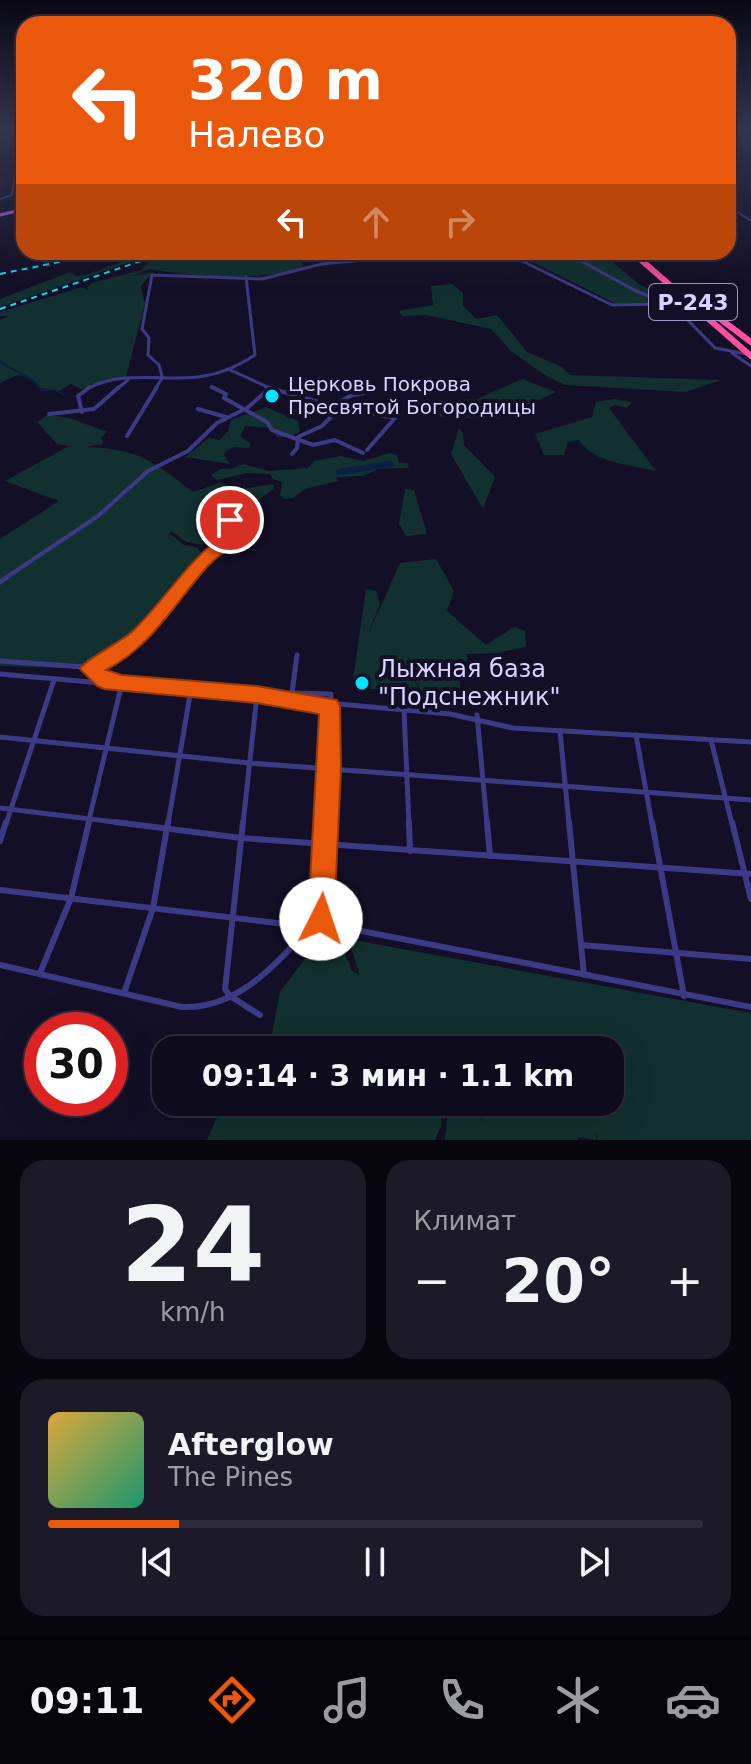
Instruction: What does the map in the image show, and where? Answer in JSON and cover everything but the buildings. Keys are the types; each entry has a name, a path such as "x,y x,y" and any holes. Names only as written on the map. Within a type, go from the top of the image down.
{"highway":[{"name":"Р-243","path":"643,260 751,357"},
{"name":"Р-243","path":"644,260 751,342"}],"street":[{"path":"0,199 12,195 14,181"},
{"path":"163,375 148,355 149,338 142,329 152,275 274,277 312,266 353,260"},
{"path":"520,260 612,305 667,303"},
{"path":"580,260 680,311 710,345 751,357"},
{"path":"82,412 77,400 84,391 99,383 163,375 201,376 228,369 257,352 249,317 246,277"},
{"path":"724,333 735,344 730,351"},
{"path":"730,351 751,366"},
{"path":"211,387 226,394 224,398 267,422 272,430 298,437 305,444 313,446 335,440 365,451 380,433 391,427 395,418 270,388 228,369"},
{"path":"127,436 163,375"},
{"path":"49,414 94,409 128,380"},
{"path":"335,404 352,395 372,392 363,384"},
{"path":"0,582 98,516 148,471 188,451 217,423 245,409 270,388"},
{"path":"298,437 322,426 341,407"},
{"path":"198,409 227,417"},
{"path":"292,454 297,448 298,437"},
{"path":"90,669 114,657 141,636 203,559 230,540 235,527 224,517"},
{"path":"292,693 295,680 292,670 297,655"},
{"path":"0,661 77,665 90,669 104,680"},
{"path":"0,674 94,683 104,680 257,695 330,706 477,715 513,728 751,742"},
{"path":"0,841 54,679"},
{"path":"40,974 71,898 122,683"},
{"path":"124,993 153,908 191,689"},
{"path":"269,698 292,693 331,694 321,919"},
{"path":"257,695 225,989 230,996 260,1015"},
{"path":"404,710 410,851"},
{"path":"477,715 490,856"},
{"path":"560,731 584,977"},
{"path":"636,735 684,996"},
{"path":"0,737 249,763 751,800"},
{"path":"711,740 748,874 751,899"},
{"path":"0,808 241,838 748,874"},
{"path":"0,890 310,927"},
{"path":"0,965 197,1009 230,996 270,970 321,919"},
{"path":"321,919 351,929 584,977 751,1007"},
{"path":"581,945 751,959"}],"green space":[{"path":"136,260 0,307 0,299 70,272 77,276"},
{"path":"301,260 304,268 246,277 149,269 133,276 153,272 141,286 145,304 126,377 81,389 71,384 59,391 38,388 31,378 22,375 0,383 0,320 9,316 0,316 0,312 82,287 89,291 87,287 92,283 141,270 150,261"},
{"path":"529,260 610,260 640,285 674,300 620,306"},
{"path":"452,284 463,293 463,305 476,319 497,315 527,352 560,366 570,375 721,380 686,392 565,385 546,376 511,351 491,329 426,315 402,316 399,311 433,305 431,286"},
{"path":"522,379 556,392 497,419 429,416 443,401 477,399"},
{"path":"614,399 632,402 627,408 615,405 609,408 656,471 624,465 593,454 579,440 568,442 564,455 544,455 535,434 592,417 596,402"},
{"path":"266,407 298,421 300,432 289,437 277,437 272,428 245,426 240,436 251,444 249,448 234,447 226,451 224,455 230,464 185,457 209,438 220,440 228,431 231,420"},
{"path":"47,415 70,418 107,432 101,438 103,444 86,447 133,454 167,472 193,492 220,483 241,489 273,484 274,488 254,504 241,502 230,506 219,518 231,528 230,531 207,526 202,533 212,538 202,545 169,533 184,545 197,547 203,556 162,601 130,643 99,669 0,666 0,539 59,501 5,481 67,447 73,447 57,444 37,422"},
{"path":"459,428 463,433 464,445 495,477 483,509 451,454"},
{"path":"390,453 397,455 399,463 407,463 409,468 378,469 363,476 336,477 338,481 305,489 293,498 284,499 280,495 282,482 273,479 270,474 247,473 217,480 211,475 221,469 243,464 269,471 308,468 314,461 341,456 363,461"},
{"path":"405,489 414,490 427,534 406,536 399,524"},
{"path":"436,559 454,591 447,611 486,645 514,627 525,631 526,647 497,653 467,654 468,668 459,669 461,696 423,694 411,673 421,694 352,687 366,589 376,591 380,604 367,637 400,563"},
{"path":"333,936 340,940 352,971 360,975 348,939 751,1013 751,1140 597,1140 596,1131 596,1140 578,1137 578,1140 445,1140 447,1116 473,1116 489,1121 477,1116 624,1116 624,1036 272,1036 280,992 321,937"},
{"path":"218,1116 442,1116 435,1140 207,1140"}],"waterway":[{"path":"0,361 32,380 41,390 55,390 64,395"},
{"path":"339,472 391,464"}],"railway":[{"path":"0,274 69,260"},
{"path":"0,309 144,260"}],"place":[{"name":"Церковь Покрова Пресвятой Богородицы","path":"272,396"},
{"name":"Лыжная база \"Подснежник\"","path":"362,683"}],"route":[{"path":"230,520 235,532 230,540 203,559 141,636 114,657 90,669 104,680 122,683 257,695 330,706 330,769 321,919"}]}
